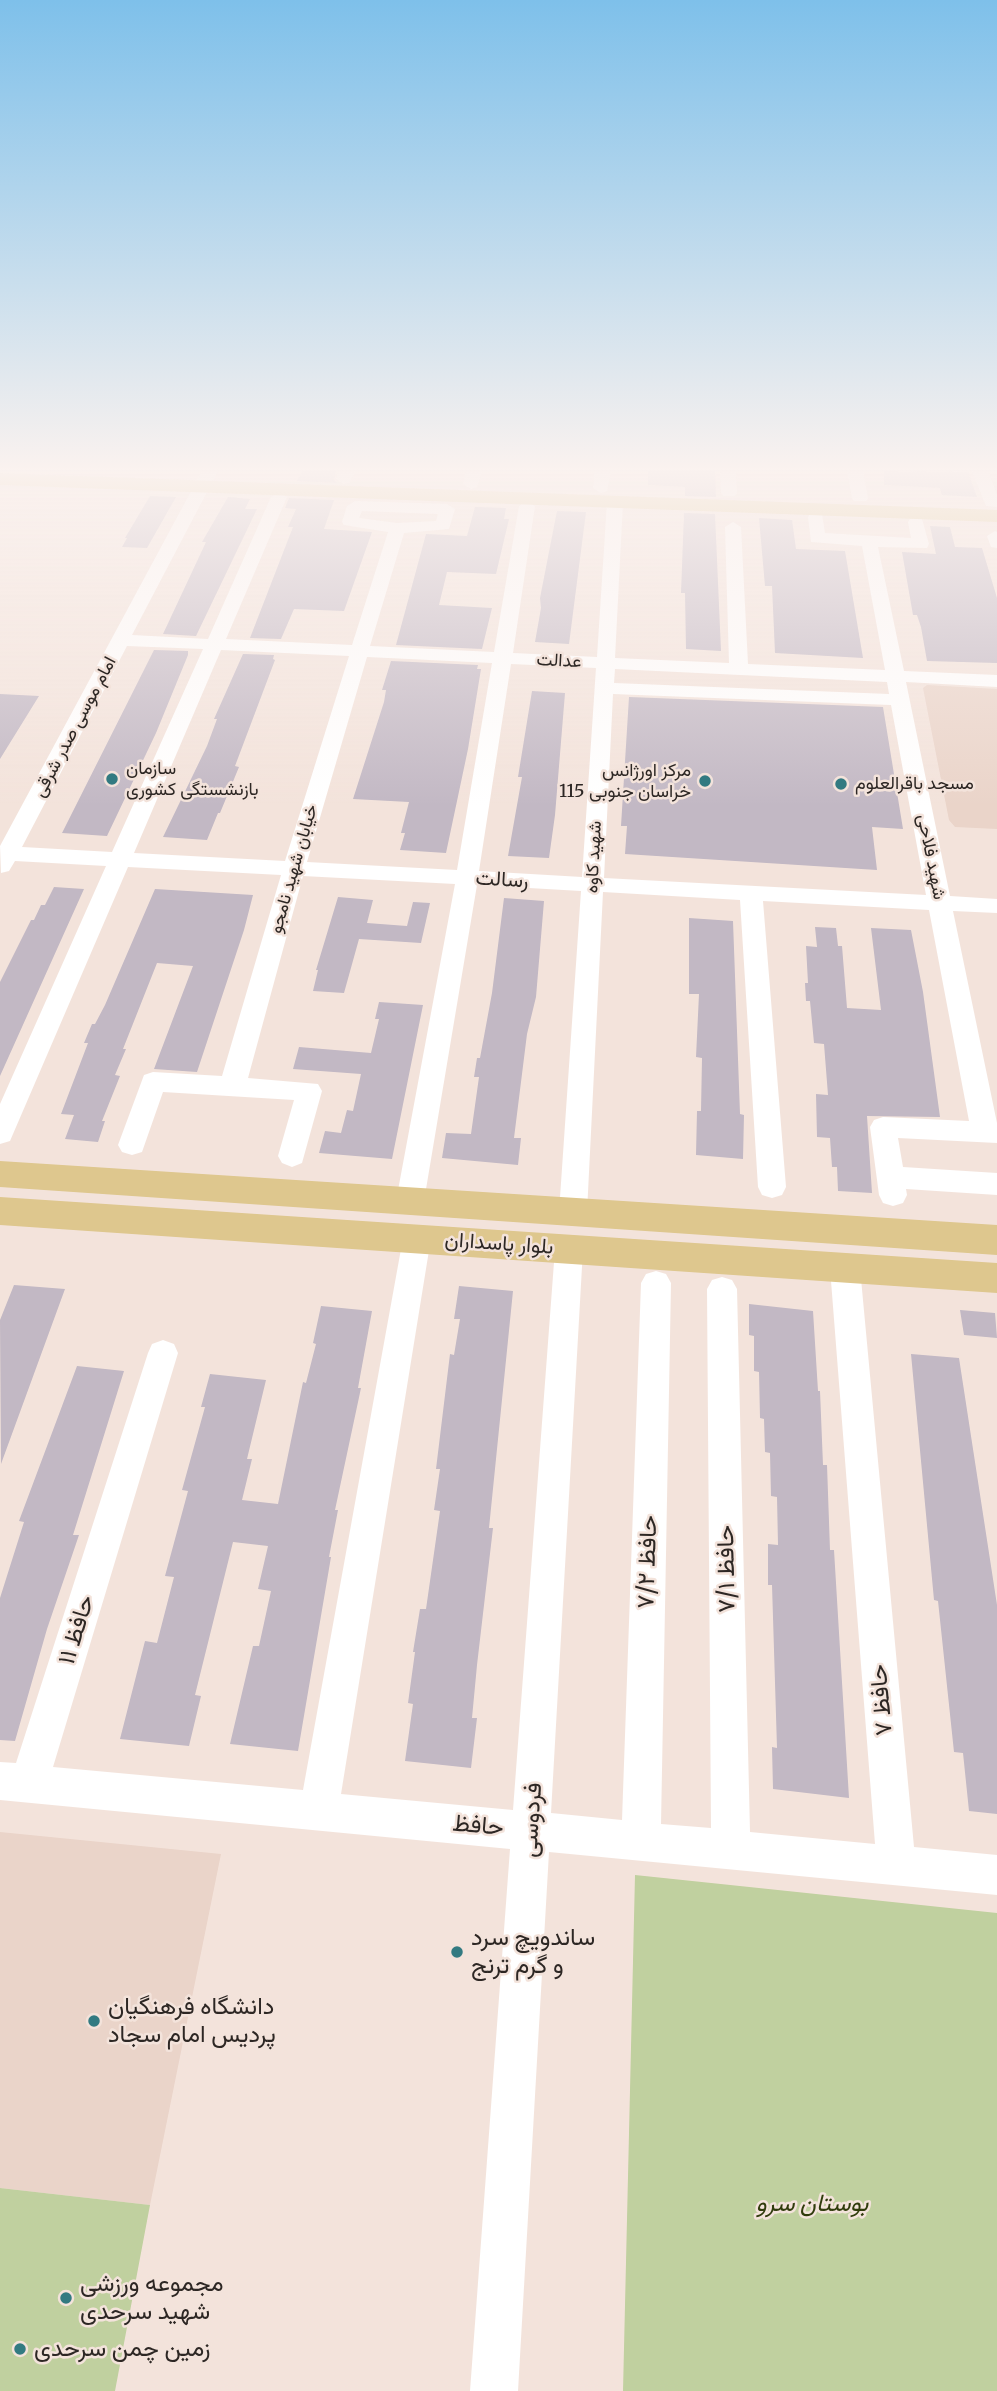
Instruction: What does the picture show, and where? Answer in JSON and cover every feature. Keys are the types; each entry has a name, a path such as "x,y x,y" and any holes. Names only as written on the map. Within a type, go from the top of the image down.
{"main road":[{"name":"بلوار پاسداران","path":"0,1174 410,1201 571,1230 845,1268 997,1278"},
{"name":"بلوار پاسداران","path":"0,1211 416,1238 571,1230 997,1240"}],"street":[{"name":"امام موسی صدر شرقی","path":"3,858 151,583"},
{"path":"0,1134 240,583"},
{"name":"خیابان شهید نامجو","path":"232,1087 294,868 380,583"},
{"path":"410,1201 467,878 515,583"},
{"name":"شهید کاوه","path":"571,1230 604,688 605,583"},
{"path":"736,583 739,670"},
{"name":"شهید فلاحی","path":"877,583 940,903 991,1132"},
{"name":"عدالت","path":"120,640 997,681"},
{"path":"604,688 900,700"},
{"name":"رسالت","path":"3,858 121,859 997,906"},
{"path":"751,893 772,1187"},
{"path":"132,1145 153,1082 309,1091 292,1156"},
{"path":"991,1132 883,1127 892,1186 997,1184"},
{"name":"فردوسی","path":"494,2391 571,1230"},
{"path":"319,1811 416,1238"},
{"name":"حافظ ۷","path":"845,1268 896,1865"},
{"name":"حافظ ۷/۲","path":"641,1842 656,1283"},
{"name":"حافظ ۷/۱","path":"722,1289 732,1850"},
{"name":"حافظ ۱۱","path":"15,1782 124,1477 163,1353"},
{"name":"حافظ","path":"15,1782 997,1875"}],"shaded area":[{"path":"927,685 997,689 997,829 955,827 949,820 923,688"},
{"name":"دانشگاه فرهنگیان پردیس امام سجاد","path":"0,1832 221,1854 150,2205 0,2188"}],"green space":[{"name":"بوستان سرو","path":"635,1875 997,1913 997,2391 623,2391"},
{"name":"مجموعه ورزشی شهید سرحدی","path":"0,2188 150,2205 115,2391 0,2391"}],"building":[{"path":"187,583 222,583 196,636 163,634"},
{"path":"271,583 354,583 344,611 294,609 281,639 250,638"},
{"path":"413,583 444,583 439,605 492,608 482,649 396,645"},
{"path":"543,583 577,583 569,644 535,642 541,608"},
{"path":"681,583 718,583 721,651 686,649 685,593 681,593"},
{"path":"765,583 850,583 863,658 775,653 772,586 765,586"},
{"path":"907,583 992,583 997,598 997,663 927,661 921,627 917,615 913,615"},
{"path":"154,650 188,651 188,655 156,733 107,836 62,833"},
{"path":"243,654 274,655 275,660 235,766 239,767 220,813 207,840 163,837 207,746 217,719 214,719"},
{"path":"391,661 478,665 477,669 481,669 468,749 446,853 400,850 405,833 401,833 409,802 353,799 384,702 386,690 382,690"},
{"path":"532,691 565,693 549,858 508,856 522,777 518,777"},
{"path":"0,694 39,696 0,759"},
{"path":"629,697 883,707 903,829 872,827 877,870 625,854 627,826 621,826"},
{"path":"54,887 84,889 0,1076 0,982 31,920 34,920 41,905 45,905"},
{"path":"155,889 253,895 197,1072 154,1069 193,966 157,963 123,1049 126,1049 115,1075 120,1076 102,1121 105,1121 98,1142 65,1139 74,1115 61,1114 88,1043 84,1043 92,1024 95,1024 105,1005"},
{"path":"338,897 373,900 367,923 407,926 413,902 430,903 421,943 359,939 344,993 313,991 316,970"},
{"path":"504,898 544,901 536,997 527,1034 514,1138 521,1138 518,1165 442,1158 446,1133 471,1134 479,1077 474,1077 492,993"},
{"path":"689,918 733,921 740,1114 744,1115 743,1159 696,1155 697,1111 701,1111 702,1058 696,1057 699,994 689,994"},
{"path":"815,927 836,928 838,946 842,946 847,1008 881,1010 871,928 911,930 923,992 940,1117 867,1116 872,1193 838,1191 837,1167 832,1167 830,1138 817,1137 816,1094 828,1095 824,1044 814,1043 810,1001 806,1001 806,946 817,947"},
{"path":"379,1002 423,1005 392,1159 319,1153 325,1131 341,1133 347,1110 353,1111 361,1074 293,1069 299,1047 371,1053 379,1019 375,1019"},
{"path":"14,1285 65,1289 1,1464 0,1320"},
{"path":"459,1286 513,1291 489,1528 493,1528 472,1718 477,1718 471,1768 405,1761 413,1704 408,1703 413,1652 420,1609 426,1609 440,1511 434,1510 440,1469 436,1469 450,1354 454,1355 460,1319 454,1319"},
{"path":"749,1304 813,1311 823,1465 827,1465 830,1550 834,1550 849,1798 773,1789 772,1747 777,1748 772,1585 768,1585 768,1544 778,1545 777,1497 771,1496 770,1453 765,1452 764,1419 760,1418 759,1372 754,1371 754,1336 749,1335"},
{"path":"321,1306 372,1311 358,1388 361,1388 335,1510 338,1510 331,1557 298,1751 230,1744 253,1646 259,1646 271,1591 258,1589 268,1546 233,1542 195,1695 201,1696 189,1746 120,1739 145,1641 157,1643 174,1577 165,1576 188,1491 182,1490 205,1407 201,1407 210,1374 266,1380 247,1459 252,1459 242,1500 278,1504 303,1382 306,1383 316,1344 313,1343"},
{"path":"960,1310 995,1313 997,1338 964,1335"},
{"path":"911,1354 959,1358 997,1605 997,1814 969,1811 963,1753 954,1752 938,1601 934,1600"},
{"path":"77,1366 124,1371 73,1535 79,1535 47,1629 15,1741 0,1740 0,1598 24,1522 19,1521"}],"place":[{"name":"سازمان بازنشستگی کشوری","path":"112,779"},
{"name":"مرکز اورژانس 115 خراسان جنوبی","path":"705,781"},
{"name":"مسجد باقرالعلوم","path":"841,784"},
{"name":"ساندویچ سرد و گرم ترنج","path":"457,1952"},
{"name":"دانشگاه فرهنگیان پردیس امام سجاد","path":"94,2021"},
{"name":"مجموعه ورزشی شهید سرحدی","path":"66,2298"},
{"name":"زمین چمن سرحدی","path":"20,2349"}]}
